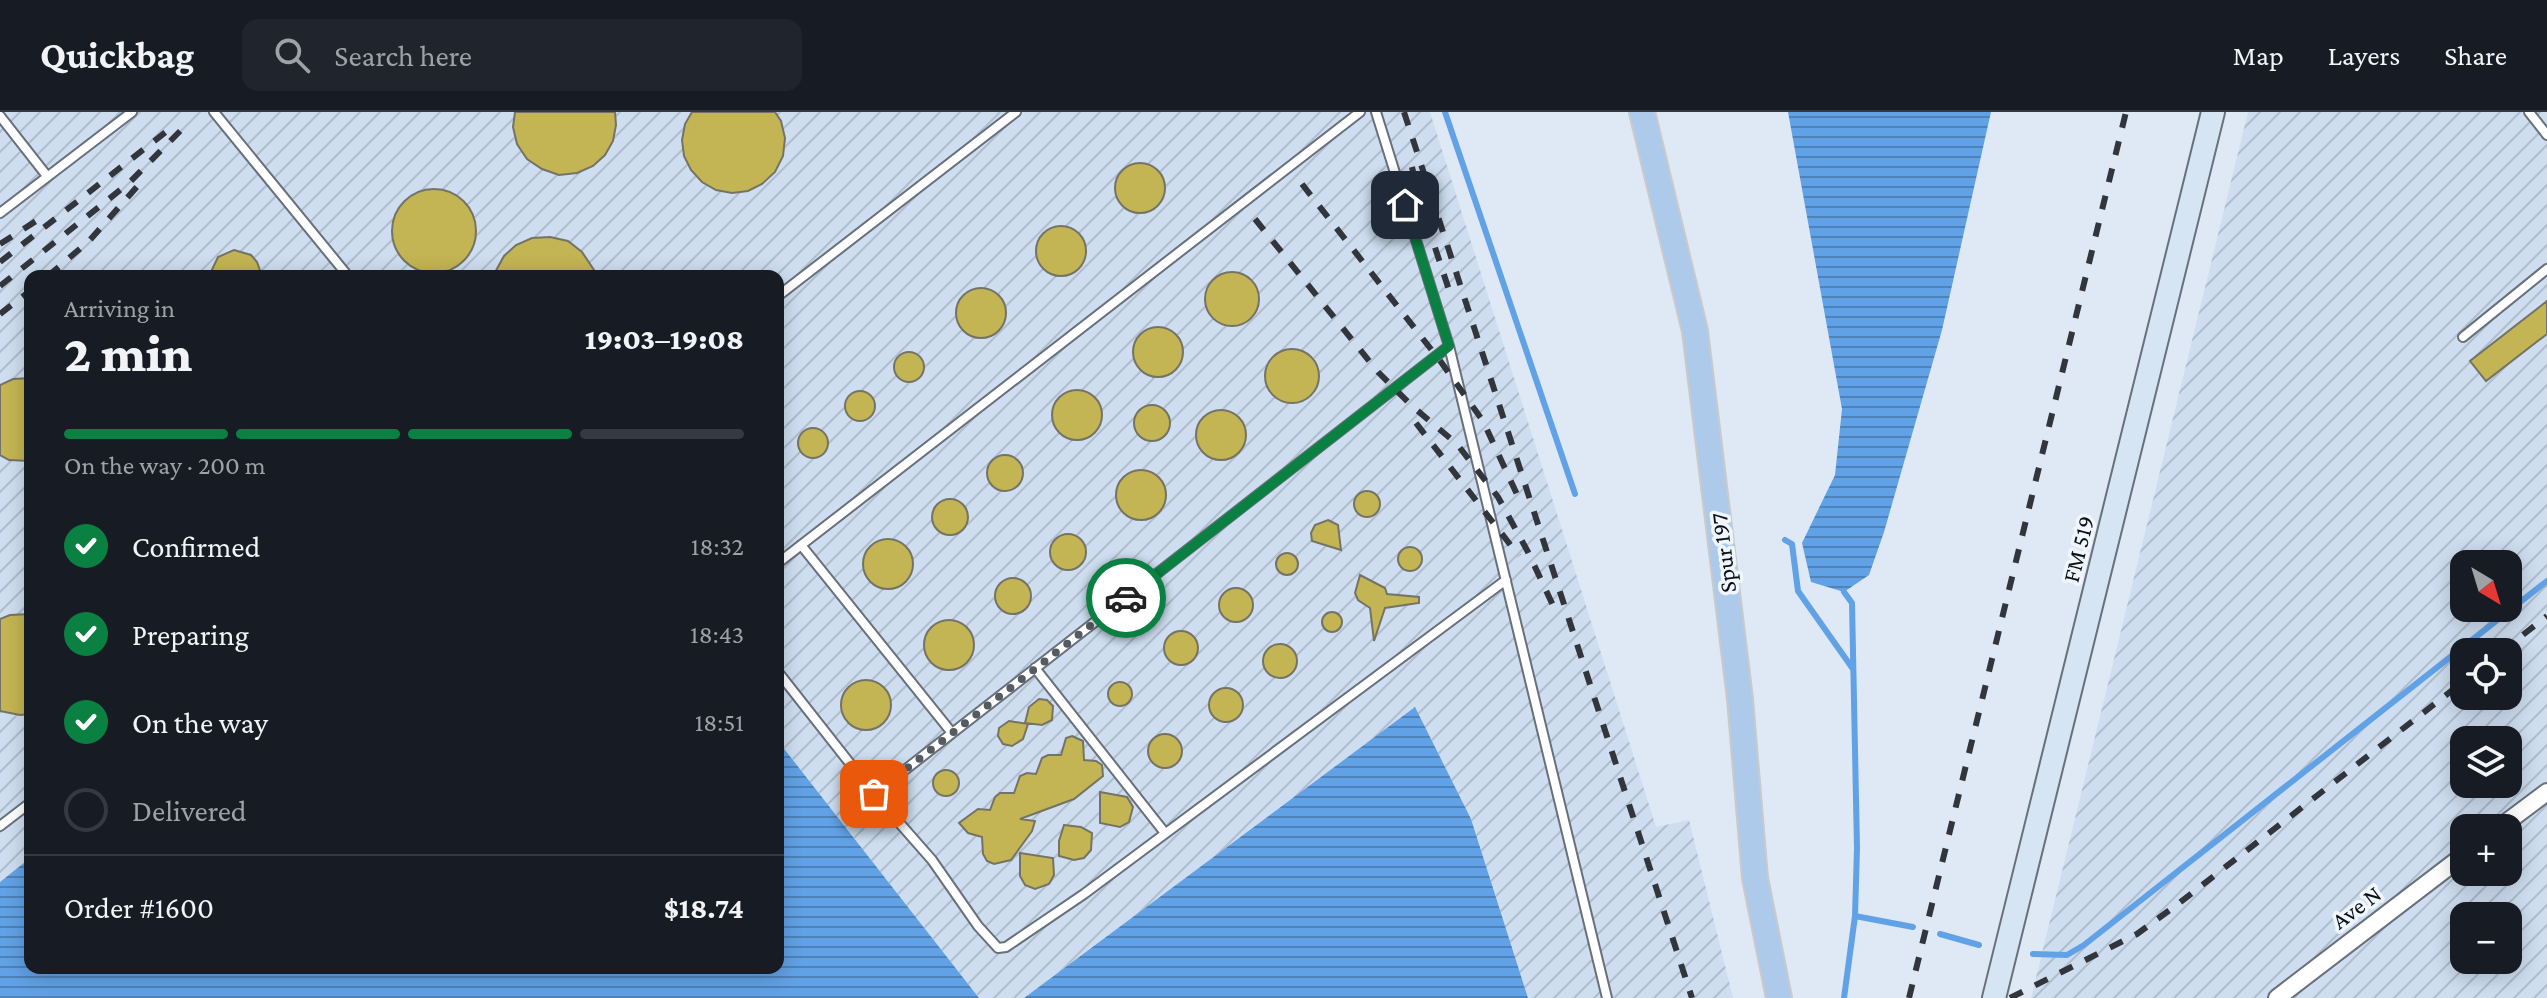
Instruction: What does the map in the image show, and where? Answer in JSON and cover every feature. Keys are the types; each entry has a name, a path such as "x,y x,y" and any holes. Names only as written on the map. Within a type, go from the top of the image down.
{"main road":[{"name":"Spur 197","path":"1642,112 1695,331 1740,699 1755,878 1779,998"},
{"name":"FM 519","path":"1994,998 2213,112"}],"street":[{"path":"2518,814 2547,792"},
{"name":"Ave N","path":"2277,998 2450,866"}],"lane":[{"path":"0,213 132,112"},
{"path":"214,112 343,270"},
{"path":"784,291 1016,112"},
{"path":"784,558 1360,112"},
{"path":"1376,112 1449,346 1607,998"},
{"path":"2529,112 2547,135"},
{"path":"0,116 47,176"},
{"path":"2463,337 2547,269"},
{"path":"874,794 1449,346"},
{"path":"801,545 952,733"},
{"path":"784,680 874,794 932,860 978,926 998,948 1006,947 1506,580"},
{"path":"1035,668 1165,833"},
{"path":"0,826 24,808"}],"shaded area":[{"path":"0,112 1430,112 1656,827 1689,820 1733,998 1528,998 1471,819 1415,708 1024,998 979,998 784,749 784,270 24,270 24,863 0,882"},
{"path":"2248,112 2547,112 2547,998 2031,998"}],"water":[{"path":"1788,112 1991,112 1942,330 1884,532 1869,575 1844,592 1811,582 1802,543 1835,475 1842,409"},
{"path":"1415,707 1471,819 1528,998 1024,998"},
{"path":"784,749 979,998 0,998 0,882 24,863 24,974 784,974"}],"building":[{"path":"515,112 615,112 613,141 605,155 593,166 577,173 559,175 527,159 517,144 513,127"},
{"path":"692,112 775,112 785,138 783,156 775,172 748,191 732,193 716,190 702,182 684,156 682,140 685,124"},
{"path":"1140,163 1158,170 1165,188 1158,206 1140,213 1122,206 1115,188 1122,170"},
{"path":"426,190 442,190 457,196 469,208 475,223 473,247 464,261 450,270 418,270 404,261 393,239 393,223 399,208 411,196"},
{"path":"1061,226 1079,233 1086,251 1079,269 1061,276 1043,269 1036,251 1043,233"},
{"path":"550,237 568,241 582,252 594,270 496,270 504,256 516,245 532,238"},
{"path":"234,250 251,255 260,270 212,270 218,257"},
{"path":"1232,272 1251,280 1259,299 1251,318 1232,326 1213,318 1205,299 1213,280"},
{"path":"981,288 999,295 1006,313 999,331 981,338 963,331 956,313 963,295"},
{"path":"2547,301 2547,334 2486,381 2470,361"},
{"path":"1158,327 1176,334 1183,352 1176,370 1158,377 1140,370 1133,352 1140,334"},
{"path":"1292,349 1311,357 1319,376 1311,395 1292,403 1273,395 1265,376 1273,357"},
{"path":"909,352 920,356 924,367 920,378 909,382 898,378 894,367 898,356"},
{"path":"24,378 24,461 9,460 0,455 0,385"},
{"path":"1077,390 1095,397 1102,415 1095,433 1077,440 1059,433 1052,415 1059,397"},
{"path":"860,391 871,395 875,406 871,417 860,421 849,417 845,406 849,395"},
{"path":"1152,405 1165,410 1170,423 1165,436 1152,441 1139,436 1134,423 1139,410"},
{"path":"1221,410 1239,417 1246,435 1239,453 1221,460 1203,453 1196,435 1203,417"},
{"path":"813,428 824,432 828,443 824,454 813,458 802,454 798,443 802,432"},
{"path":"1005,455 1018,460 1023,473 1018,486 1005,491 992,486 987,473 992,460"},
{"path":"1141,470 1159,477 1166,495 1159,513 1141,520 1123,513 1116,495 1123,477"},
{"path":"1367,491 1376,495 1380,504 1376,513 1367,517 1358,513 1354,504 1358,495"},
{"path":"950,499 963,504 968,517 963,530 950,535 937,530 932,517 937,504"},
{"path":"1328,520 1338,525 1341,550 1312,541 1311,533 1315,525"},
{"path":"1068,534 1081,539 1086,552 1081,565 1068,570 1055,565 1050,552 1055,539"},
{"path":"888,539 906,546 913,564 906,582 888,589 870,582 863,564 870,546"},
{"path":"1410,547 1419,550 1422,559 1419,568 1410,571 1401,568 1398,559 1401,550"},
{"path":"1287,553 1295,556 1298,564 1295,572 1287,575 1279,572 1276,564 1279,556"},
{"path":"1360,575 1385,588 1387,594 1419,597 1419,603 1385,608 1374,641 1370,608 1358,600 1355,593"},
{"path":"1013,578 1026,583 1031,596 1026,609 1013,614 1000,609 995,596 1000,583"},
{"path":"1236,588 1248,593 1253,605 1248,617 1236,622 1224,617 1219,605 1224,593"},
{"path":"1332,612 1339,615 1342,622 1339,629 1332,632 1325,629 1322,622 1325,615"},
{"path":"24,614 24,715 0,711 0,619"},
{"path":"949,620 967,627 974,645 967,663 949,670 931,663 924,645 931,627"},
{"path":"1181,631 1193,636 1198,648 1193,660 1181,665 1169,660 1164,648 1169,636"},
{"path":"1280,644 1292,649 1297,661 1292,673 1280,678 1268,673 1263,661 1268,649"},
{"path":"866,680 884,687 891,705 884,723 866,730 848,723 841,705 848,687"},
{"path":"1120,682 1128,686 1132,694 1128,702 1120,706 1112,702 1108,694 1112,686"},
{"path":"1226,688 1238,693 1243,705 1238,717 1226,722 1214,717 1209,705 1214,693"},
{"path":"1039,699 1047,700 1053,706 1052,720 1042,725 1025,723 1029,707"},
{"path":"1009,721 1028,724 1023,739 1012,746 1003,744 998,736 999,728"},
{"path":"1165,734 1177,739 1182,751 1177,763 1165,768 1153,763 1148,751 1153,739"},
{"path":"1072,736 1083,741 1084,760 1102,765 1103,776 1074,799 1020,819 1035,821 1032,831 1011,860 994,864 987,861 983,854 982,837 968,833 959,823 978,809 990,810 1000,793 1014,793 1020,776 1036,774 1042,758 1061,755 1066,738"},
{"path":"946,770 955,774 959,783 955,792 946,796 937,792 933,783 937,774"},
{"path":"1100,792 1127,797 1133,807 1129,822 1120,827 1100,823"},
{"path":"1064,825 1081,827 1092,833 1091,850 1084,858 1074,860 1059,856"},
{"path":"1020,853 1053,858 1054,875 1049,884 1035,889 1025,885 1020,876"}],"waterway":[{"path":"1445,112 1575,494"},
{"path":"1785,540 1792,544 1798,591 1853,669"},
{"path":"2033,954 2067,955 2084,945 2547,581"},
{"path":"1844,592 1852,603 1857,848 1855,916 1844,998"},
{"path":"1855,916 1913,927"},
{"path":"1940,934 1979,945"}],"railway":[{"path":"1404,112 1692,998"},
{"path":"1909,998 2126,112"},
{"path":"0,286 130,182 189,122"},
{"path":"0,262 167,131"},
{"path":"1412,167 1419,199 1450,293"},
{"path":"55,270 89,241 142,181"},
{"path":"1302,184 1441,362 1483,421 1521,503"},
{"path":"1255,219 1378,372 1457,444 1498,497 1558,616"},
{"path":"0,244 36,221"},
{"path":"0,314 24,296"},
{"path":"1416,423 1519,556"},
{"path":"2519,638 2547,616"},
{"path":"2010,998 2137,934 2450,692"}],"way so far":[{"path":"874,794 1126,598"}],"route":[{"path":"1126,598 1449,346 1405,205"}]}
